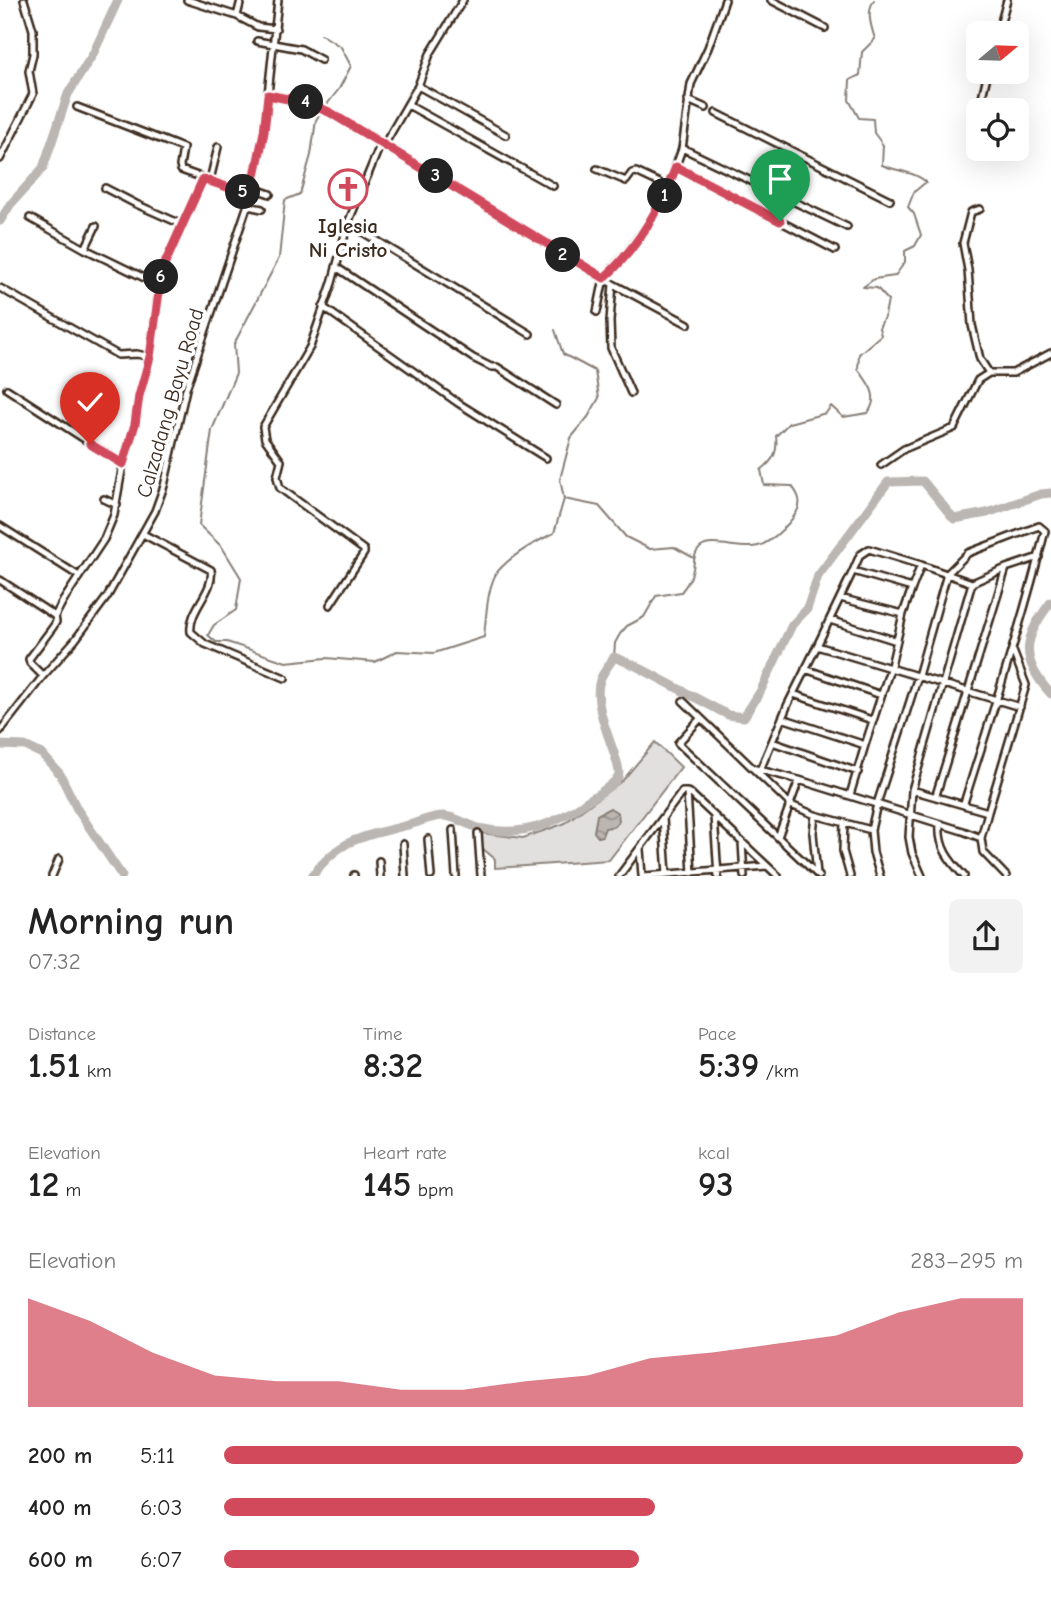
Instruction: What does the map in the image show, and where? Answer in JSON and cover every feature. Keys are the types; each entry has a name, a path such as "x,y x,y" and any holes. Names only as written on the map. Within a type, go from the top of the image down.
{"street":[{"path":"0,159 33,94 29,71 33,54 33,30 24,0"},
{"path":"237,16 241,0"},
{"name":"Calzadang Bayu Road","path":"0,731 107,597 143,534 164,486 186,389 253,188 268,95 278,0"},
{"path":"330,605 364,550 279,488 277,477 281,458 265,439 262,427 310,347 337,267 348,223 382,144 408,105 430,54 463,0"},
{"path":"597,312 604,278 648,224 668,187 682,148 691,84 708,48 725,0"},
{"path":"771,0 825,28"},
{"path":"1001,21 1007,0"},
{"path":"189,1 237,16 258,27 276,29"},
{"path":"257,41 301,49 321,60"},
{"path":"418,86 506,135"},
{"path":"268,95 308,103 329,112 612,284 688,324"},
{"path":"688,100 706,108"},
{"path":"408,105 553,186"},
{"path":"77,107 183,148 181,170 251,195"},
{"path":"716,113 890,200"},
{"path":"43,676 29,659 53,627 55,616 104,539 117,505 123,464 135,424 156,327 159,285 164,263 181,224 206,179 218,148"},
{"path":"682,148 848,227"},
{"path":"676,167 835,250"},
{"path":"597,169 626,181 636,172 668,187"},
{"path":"105,188 181,224"},
{"path":"253,188 270,194"},
{"path":"248,206 262,209"},
{"path":"980,209 971,212 962,243 968,270 972,326 980,359 989,373"},
{"path":"30,218 85,249 159,285"},
{"path":"348,223 530,334"},
{"path":"85,249 96,226"},
{"path":"337,267 473,358 491,367 497,366 556,405"},
{"path":"612,284 611,348 631,394"},
{"path":"0,288 118,355 137,354 150,357"},
{"path":"323,307 450,398 546,458"},
{"path":"881,465 904,449 954,428 978,380 989,373 1013,373 1051,353"},
{"path":"7,389 123,464"},
{"path":"104,499 117,505"},
{"path":"0,526 79,576"},
{"path":"880,876 873,852 871,830 947,573 968,553 1039,526 1045,531 1039,557 1013,652 964,803"},
{"path":"143,534 211,570 211,580 191,621 191,632 205,644 285,678"},
{"path":"760,771 793,694 860,555 869,549 972,583 1039,557"},
{"path":"850,796 891,666 903,614 921,565"},
{"path":"936,795 1006,569"},
{"path":"853,571 912,588"},
{"path":"0,580 55,616"},
{"path":"922,876 912,853 909,837 912,790 972,583"},
{"path":"841,597 903,614"},
{"path":"830,620 897,641"},
{"path":"817,646 891,666 1020,707"},
{"path":"1006,875 983,852 981,838 1026,685 1013,652"},
{"path":"805,669 881,695"},
{"path":"793,694 872,720"},
{"path":"683,701 792,805 815,815 871,830"},
{"path":"782,718 864,745"},
{"path":"700,719 678,743 818,875"},
{"path":"772,742 858,772"},
{"path":"752,768 799,780 981,838"},
{"path":"778,837 799,780"},
{"path":"912,790 988,812"},
{"path":"619,876 682,792 690,793 778,876"},
{"path":"687,792 692,874"},
{"path":"815,815 813,832 818,875"},
{"path":"714,816 718,873"},
{"path":"663,818 667,875"},
{"path":"844,823 843,851 850,876"},
{"path":"940,824 942,847 948,859 964,876"},
{"path":"453,830 456,876"},
{"path":"478,833 481,876"},
{"path":"428,839 430,876"},
{"path":"742,842 744,876"},
{"path":"403,844 405,876"},
{"path":"640,849 643,876 718,873 769,867"},
{"path":"51,876 59,859"},
{"path":"379,861 380,876"},
{"path":"769,867 770,876"}],"shaded area":[{"path":"655,742 681,767 609,860 495,868 495,859 482,848 480,833 523,838 563,824 623,780"}],"water":[{"path":"610,808 618,813 619,821 615,826 605,828 602,836 598,837 594,832 597,815"}],"waterway":[{"path":"0,221 10,205 43,168 68,94 93,54 118,0"},
{"path":"614,657 615,643 620,634 627,626 644,617 656,596 681,592 685,588 700,548 711,544 758,546 788,524 797,511 798,495 792,486 764,485 761,470 774,455 776,436 789,423 826,413 831,406 843,417 868,413 871,407 872,390 858,369 859,354 881,335 879,328 888,300 877,288 863,287 874,279 895,276 905,262 905,251 915,246 921,235 914,214 908,207 914,192 926,182 882,165 883,145 874,133 873,119 859,118 849,100 850,80 860,75 862,52 875,39 870,14 874,0"},
{"path":"321,34 341,47 351,66 339,89 325,107"},
{"path":"322,111 316,120 311,155 300,194 285,200 279,258 234,344 236,373 212,430 199,525 222,547 241,578 236,610 214,625 208,635 216,642 227,642 286,662 326,658 375,662 397,651 434,653 484,637 494,577 517,554 554,533 564,499 599,506 626,537 650,549 674,547 694,558"},
{"path":"555,330 563,354 595,371 599,398 571,438 560,479 564,499"},
{"path":"312,876 333,853 366,836 444,816 493,830 534,828 560,818 607,788 618,777 619,771 603,721 598,693 601,677 614,657 728,715 744,717 760,692 792,625 807,609 818,576 888,482 923,481 954,519 987,513 1051,493"},
{"path":"1051,602 1035,626 1028,648 1033,669 1051,694"},
{"path":"0,745 25,746 42,754 60,774 77,809 122,876"}],"place":[{"name":"Iglesia Ni Cristo","path":"348,189"}],"route":[{"path":"90,444 123,464 150,357 164,263 203,179 251,195 264,132 268,95 308,103 329,112 604,278 648,224 666,194 676,167 780,221"}]}
